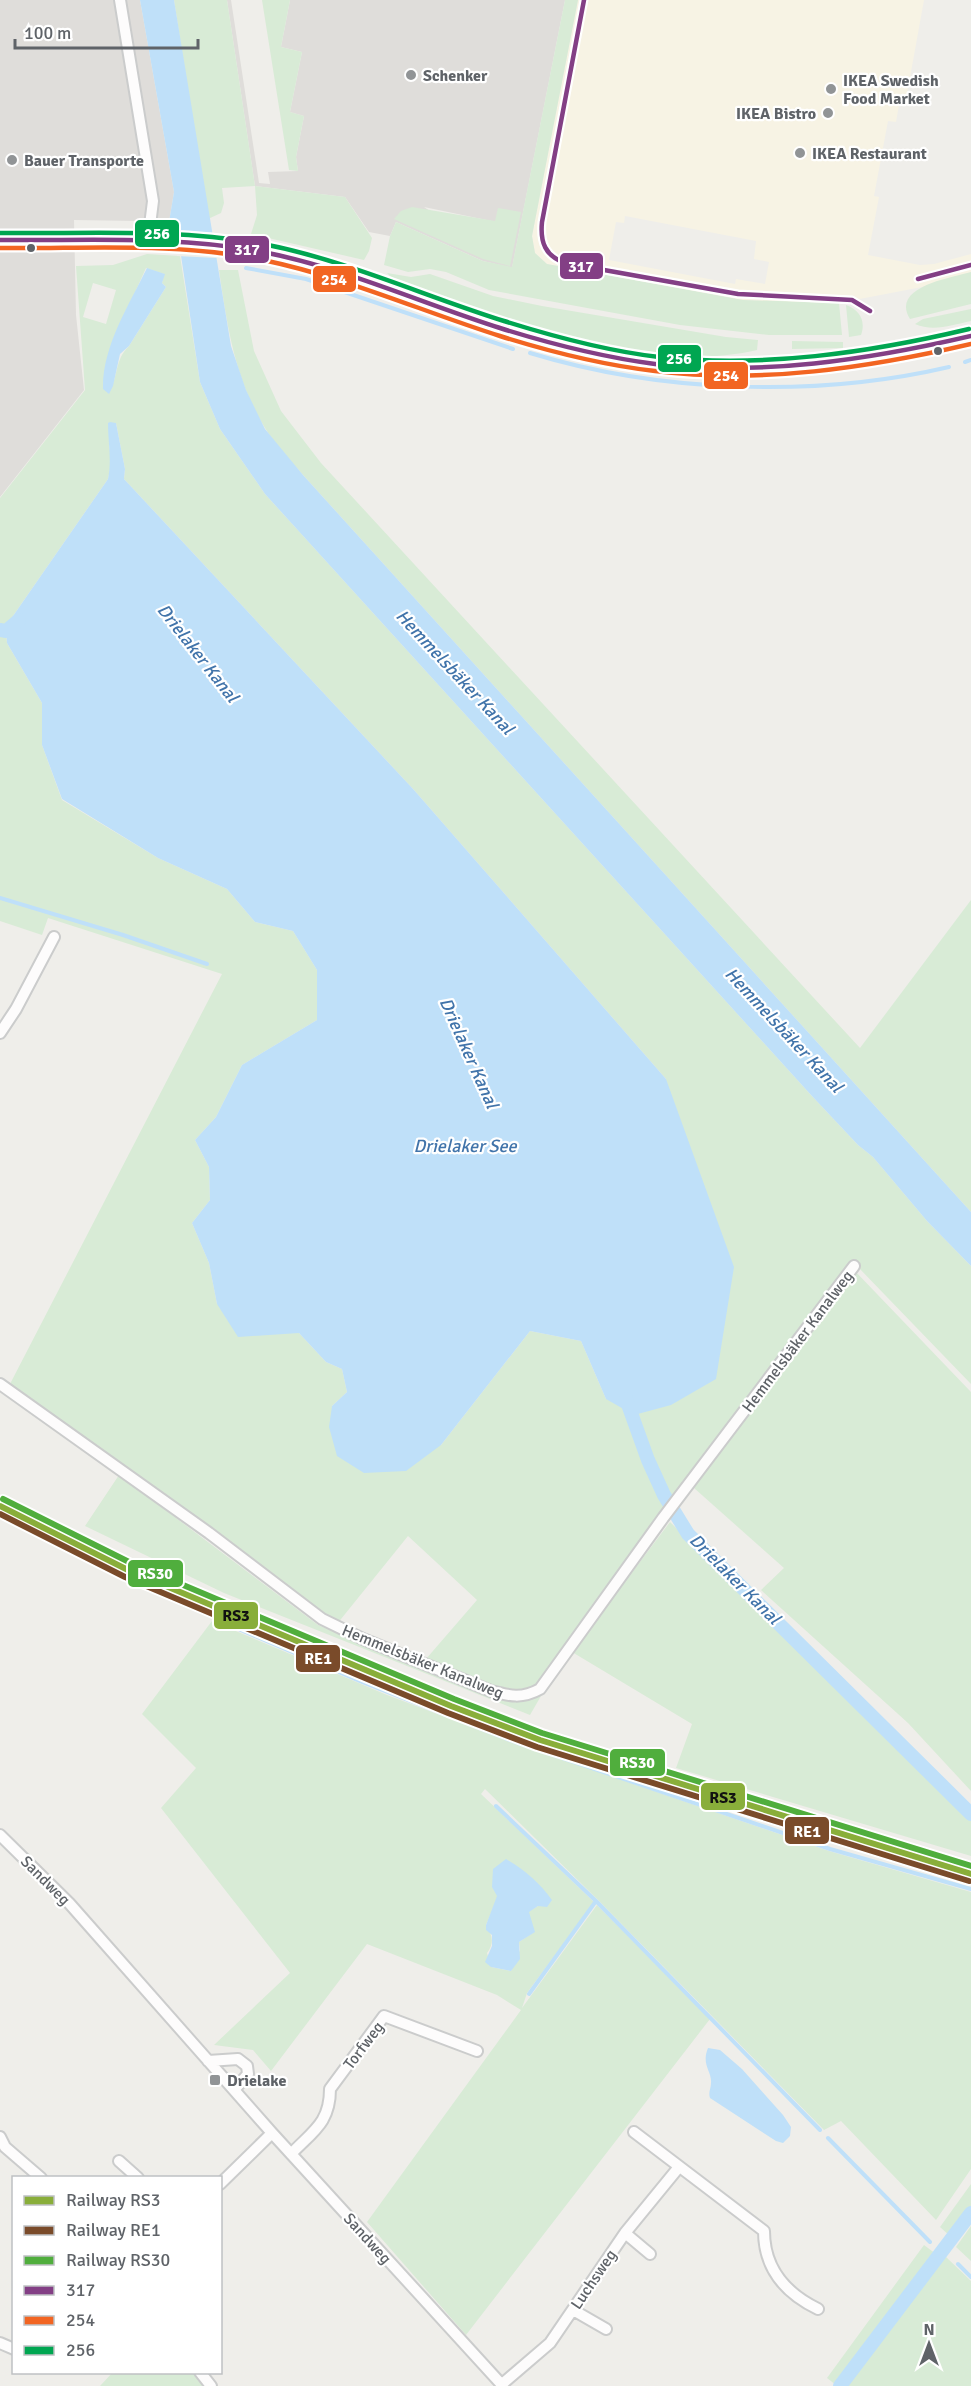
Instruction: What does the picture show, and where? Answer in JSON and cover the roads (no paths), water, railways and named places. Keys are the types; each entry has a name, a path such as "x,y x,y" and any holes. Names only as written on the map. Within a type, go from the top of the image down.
{"main road":[{"path":"0,240 174,242 215,245 264,253 318,266 500,328 572,348 679,366 736,367 848,360 940,344 971,336"}],"street":[{"path":"120,0 153,201 148,241"},
{"path":"0,1033 16,1009 54,937"},
{"name":"Hemmelsbäker Kanalweg","path":"0,1384 199,1526 333,1626 491,1691 514,1697 528,1695 540,1689 663,1518 677,1503 854,1266"},
{"name":"Sandweg","path":"0,1835 69,1903 272,2133 502,2385"},
{"name":"Torfweg","path":"291,2154 325,2119 330,2103 330,2089 384,2016 477,2051"},
{"path":"208,2061 238,2059 247,2066 248,2074 234,2090"},
{"path":"634,2132 764,2231 764,2250 775,2274 798,2298 818,2309"},
{"path":"222,2182 272,2133"},
{"path":"0,2137 5,2147 39,2176"},
{"path":"119,2161 136,2176"},
{"name":"Luchsweg","path":"502,2385 550,2343 625,2233 679,2167"},
{"path":"625,2233 650,2254"},
{"path":"573,2310 606,2329"},
{"path":"201,2374 212,2386"}],"water":[{"name":"Hemmelsbäker Kanal","path":"140,0 174,0 231,346 246,390 265,429 303,475 971,1212 971,1266 927,1221 873,1157 858,1145 811,1095 265,494 220,429 200,382 177,229 168,228 174,192"},
{"path":"147,268 165,274 162,283 166,287 129,346 120,354 109,394 103,389 107,358 118,327"},
{"name":"Drielaker See","path":"108,423 116,423 125,469 124,479 414,790 666,1079 734,1267 716,1379 671,1405 634,1415 606,1399 581,1341 530,1331 441,1445 406,1471 364,1473 337,1456 329,1427 332,1406 347,1392 342,1369 326,1362 299,1333 238,1337 217,1304 209,1263 192,1223 210,1200 209,1167 195,1140 216,1117 242,1065 317,1020 317,970 293,931 255,922 227,889 158,858 62,799 42,745 42,703 7,643 6,631 13,616 108,479 110,458"},
{"path":"506,1859 531,1877 552,1900 547,1907 538,1906 529,1912 535,1932 519,1942 520,1959 511,1971 491,1967 485,1962 492,1946 492,1935 486,1930 486,1925 497,1896 492,1887 493,1869"},
{"path":"708,2048 720,2050 742,2069 783,2115 791,2127 790,2136 783,2143 776,2141 710,2098 711,2079 706,2063"}],"waterway":[{"path":"246,268 306,279 513,349"},
{"path":"530,353 632,376 739,387 846,384 949,367"},
{"path":"965,362 971,360"},
{"path":"0,630 6,631 19,620"},
{"path":"0,898 123,935 207,964"},
{"name":"Drielaker Kanal","path":"626,1399 648,1460 664,1495 688,1534 971,1814"},
{"path":"220,1621 362,1682 515,1742 830,1849 971,1889"},
{"path":"496,1806 596,1901 820,2130"},
{"path":"529,1994 596,1901"},
{"path":"828,2138 930,2242"},
{"path":"840,2386 971,2213"},
{"path":"958,2264 971,2277"}],"railway":[{"path":"0,1513 110,1562"}],"rail line":[{"name":"RS30","path":"3,1499 131,1563 454,1699 542,1733 971,1866"},
{"name":"RS3","path":"0,1506 128,1570 451,1706 540,1740 971,1874"},
{"name":"RE1","path":"0,1514 125,1577 448,1713 537,1747 969,1881"}],"place":[{"name":"Schenker","path":"411,75"},
{"name":"IKEA Swedish Food Market","path":"831,89"},
{"name":"IKEA Bistro","path":"828,113"},
{"name":"IKEA Restaurant","path":"800,153"},
{"name":"Bauer Transporte","path":"12,160"},
{"name":"Drielake","path":"215,2080"}]}
